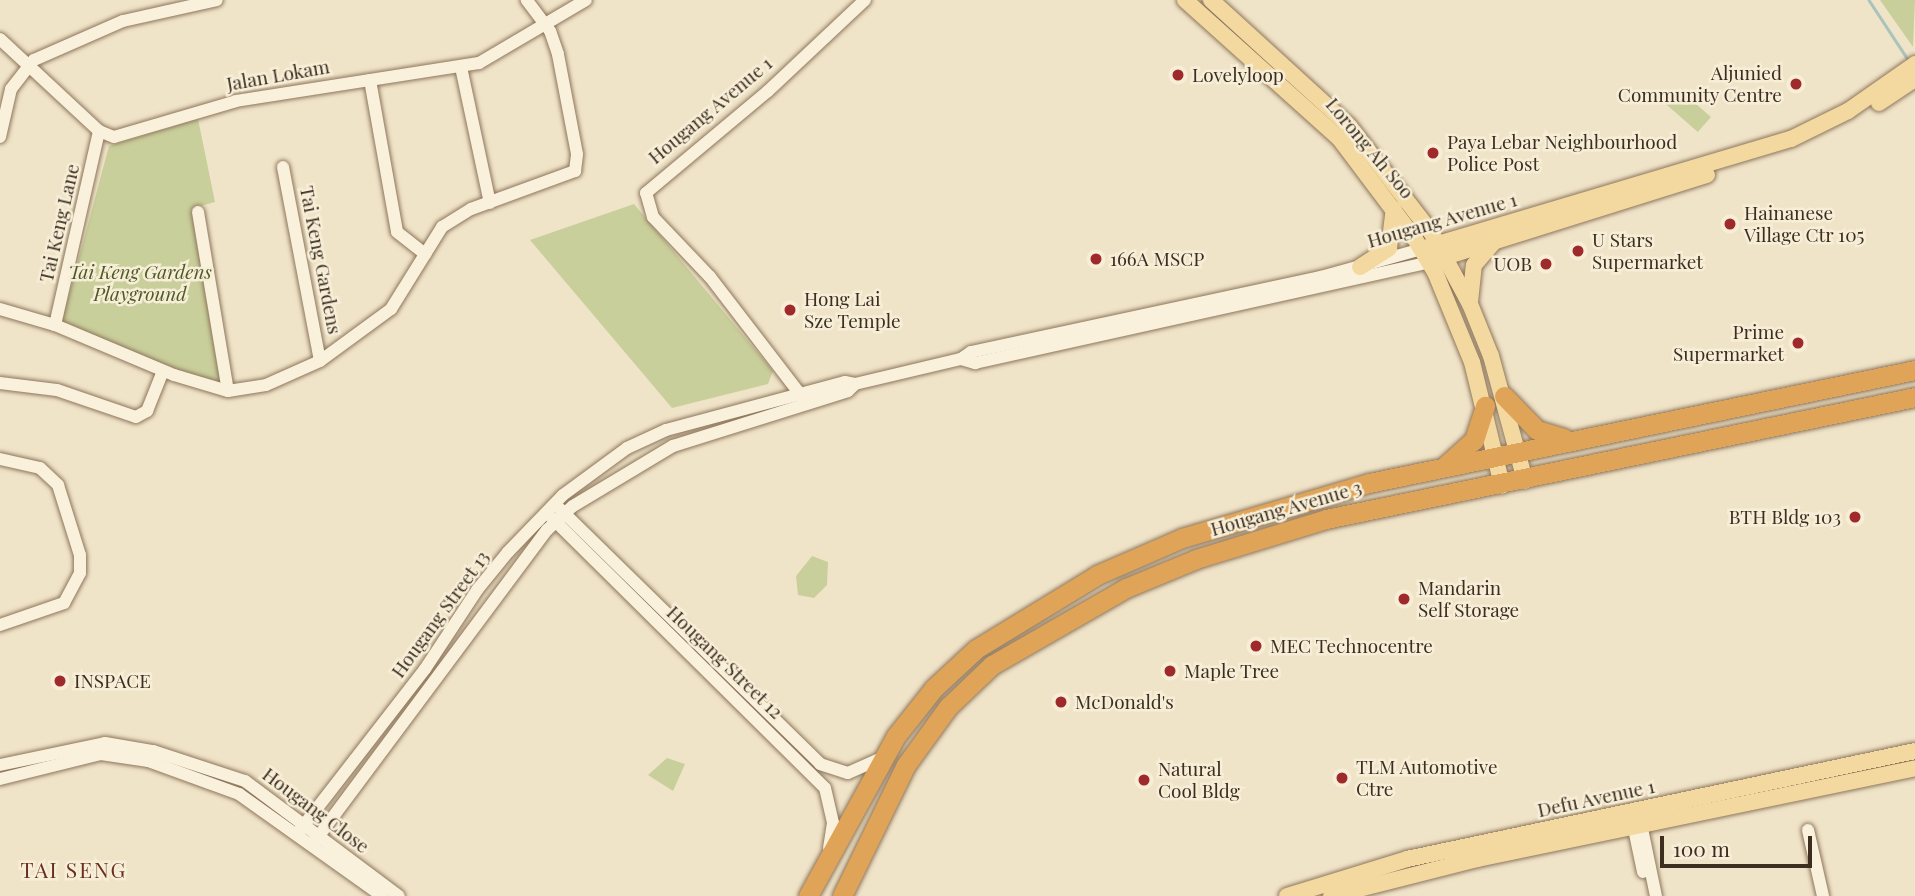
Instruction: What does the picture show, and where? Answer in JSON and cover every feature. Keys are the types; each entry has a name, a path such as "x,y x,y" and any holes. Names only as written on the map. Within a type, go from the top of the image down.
{"highway":[{"name":"Hougang Avenue 3","path":"808,896 915,709 976,649 1097,575 1235,521 1445,466 1915,370"},
{"path":"1504,396 1537,430 1573,440"},
{"name":"Hougang Avenue 3","path":"842,896 906,765 928,733 992,665 1040,634 1126,588 1254,538 1326,519 1502,485 1915,397"},
{"path":"1445,466 1474,440 1485,406"}],"main road":[{"name":"Lorong Ah Soo","path":"1185,0 1302,102 1339,138 1394,209 1433,253 1470,304 1504,396 1525,480"},
{"name":"Lorong Ah Soo","path":"1211,0 1349,126 1406,195 1433,253 1472,362 1485,406 1502,485"},
{"name":"Hougang Avenue 1","path":"1433,253 1791,139 1848,111 1912,74"},
{"name":"Hougang Avenue 1","path":"1433,253 1495,241 1794,148 1853,119 1912,74"},
{"path":"1360,267 1389,248 1394,209"},
{"path":"1470,304 1474,265 1495,241"},
{"name":"Defu Avenue 1","path":"1331,896 1915,751"},
{"name":"Defu Avenue 1","path":"1287,896 1407,859 1915,768"}],"street":[{"path":"0,137 11,89 28,65 123,21 216,0"},
{"name":"Tai Keng Gardens","path":"0,309 55,325 163,371 228,391 266,384 320,361 391,309 442,227 490,204 567,177 577,168 558,54 546,25 527,0"},
{"name":"Jalan Lokam","path":"99,131 114,137 236,101 479,63 586,0"},
{"name":"Hougang Avenue 1","path":"865,0 768,91 646,193 653,217 710,277 803,398 845,382 855,384 961,359 971,352 1433,253"},
{"path":"0,39 99,131"},
{"path":"461,67 490,204"},
{"path":"370,80 397,232 425,254"},
{"name":"Tai Keng Lane","path":"55,325 99,131"},
{"name":"Tai Keng Gardens","path":"284,167 320,361"},
{"path":"198,212 228,391"},
{"name":"Hougang Avenue 1","path":"961,359 975,363 1433,253"},
{"path":"0,383 57,390 136,417 147,411 163,371"},
{"name":"Hougang Street 13","path":"301,829 425,669 477,590 550,506 627,448 666,430 730,411 803,398"},
{"name":"Hougang Street 13","path":"316,841 559,518 646,458 803,398"},
{"path":"730,411 734,425"},
{"path":"0,459 40,468 58,485 80,555 78,584 64,603 25,620 0,625"},
{"name":"Hougang Street 12","path":"550,506 825,788 833,823 827,862"},
{"name":"Hougang Street 12","path":"559,518 820,764 848,772 887,755"},
{"name":"Hougang Close","path":"0,765 105,743 153,751 245,781 382,896"},
{"name":"Hougang Close","path":"0,779 101,754 148,761 239,794 301,829"},
{"path":"1636,819 1648,896"},
{"path":"1636,819 1656,896"},
{"path":"1808,830 1823,896"},
{"name":"Hougang Close","path":"316,841 399,896"}],"green space":[{"path":"1880,0 1915,0 1913,47"},
{"path":"1680,90 1711,117 1698,132 1667,105"},
{"name":"Tai Keng Gardens Playground","path":"198,119 215,202 193,208 224,384 193,378 62,321 109,146"},
{"path":"634,204 773,371 768,384 672,408 530,240"},
{"path":"812,556 828,562 827,585 814,598 798,595 796,576"},
{"path":"667,758 685,764 673,791 648,775"}],"waterway":[{"path":"1869,0 1909,61"}],"place":[{"name":"Lovelyloop","path":"1178,75"},
{"name":"Aljunied Community Centre","path":"1796,84"},
{"name":"Paya Lebar Neighbourhood Police Post","path":"1433,153"},
{"name":"Hainanese Village Ctr 105","path":"1730,224"},
{"name":"U Stars Supermarket","path":"1578,251"},
{"name":"166A MSCP","path":"1096,259"},
{"name":"UOB","path":"1546,264"},
{"name":"Hong Lai Sze Temple","path":"790,310"},
{"name":"Prime Supermarket","path":"1798,343"},
{"name":"BTH Bldg 103","path":"1855,517"},
{"name":"Mandarin Self Storage","path":"1404,599"},
{"name":"MEC Technocentre","path":"1256,646"},
{"name":"Maple Tree","path":"1170,671"},
{"name":"INSPACE","path":"60,681"},
{"name":"McDonald's","path":"1061,702"},
{"name":"TLM Automotive Ctre","path":"1342,778"},
{"name":"Natural Cool Bldg","path":"1144,780"}],"district":[{"name":"TAI SENG","path":"74,869"}]}
